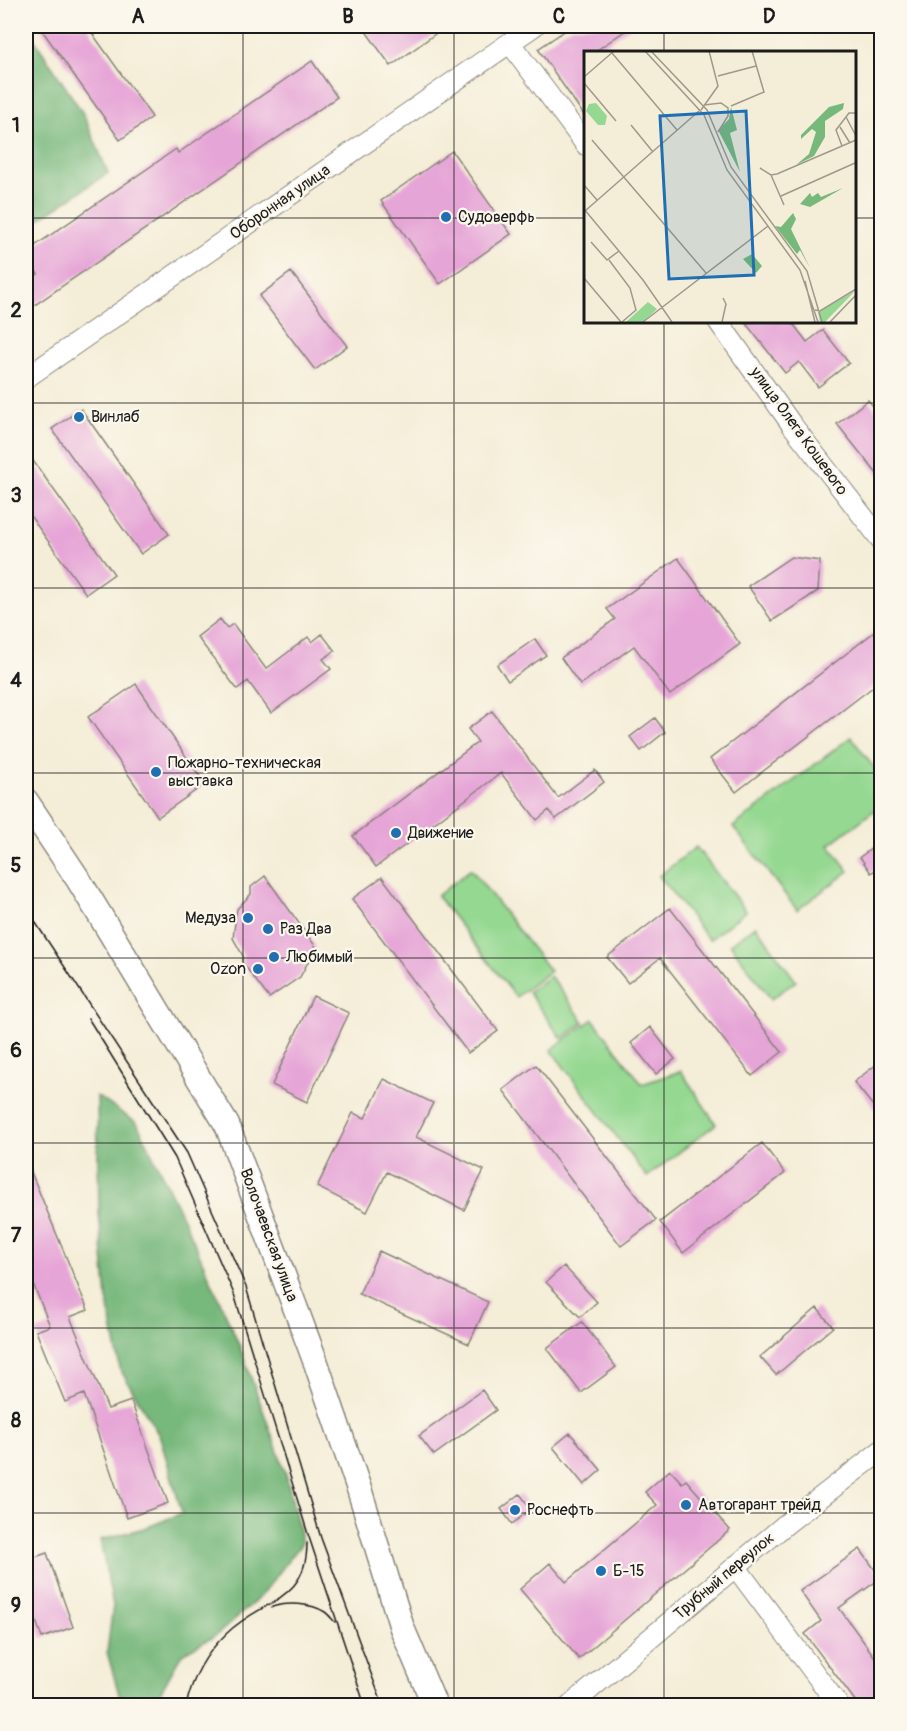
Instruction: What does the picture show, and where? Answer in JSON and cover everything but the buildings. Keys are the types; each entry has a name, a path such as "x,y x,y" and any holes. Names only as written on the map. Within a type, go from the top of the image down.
{"main road":[{"name":"Волочаевская улица","path":"26,801 78,879 227,1125 316,1363 360,1492 402,1628 435,1706"}],"street":[{"name":"Оборонная улица","path":"26,378 534,26"},
{"path":"510,43 584,142"},
{"name":"улица Олега Кошевого","path":"719,322 792,425 882,541"},
{"name":"Трубный переулок","path":"570,1706 735,1566 882,1450"},
{"path":"735,1566 839,1706"}],"green space":[{"path":"26,27 84,115 108,173 32,224 26,223"},
{"path":"851,737 881,777 881,818 875,810 829,845 849,871 797,910 733,827"},
{"path":"696,847 746,911 709,940 659,876"},
{"path":"471,869 550,971 516,997 437,896"},
{"path":"756,926 796,981 771,999 730,944"},
{"path":"550,976 584,1022 563,1038 528,992"},
{"path":"593,1019 642,1084 681,1071 716,1124 647,1177 551,1050"},
{"path":"97,1096 137,1123 190,1233 240,1347 286,1474 302,1543 261,1596 217,1635 182,1654 159,1695 158,1705 122,1705 107,1652 113,1605 100,1540 148,1527 182,1513 160,1437 120,1369 107,1298 99,1213"}],"tram line":[{"path":"26,908 187,1153 246,1287 321,1538 383,1706"},
{"path":"88,1018 175,1158 234,1294 307,1531 365,1706"},
{"path":"186,1706 201,1667 219,1641 240,1623 291,1589 299,1578 305,1563 307,1543"},
{"path":"272,1607 292,1604 306,1605 325,1612 335,1622"}],"place":[{"name":"Судоверфь","path":"446,217"},
{"name":"Винлаб","path":"79,417"},
{"name":"Пожарно-техническая выставка","path":"156,772"},
{"name":"Движение","path":"396,833"},
{"name":"Медуза","path":"248,918"},
{"name":"Раз Два","path":"268,929"},
{"name":"Любимый","path":"274,957"},
{"name":"Ozon","path":"258,969"},
{"name":"Автогарант трейд","path":"686,1505"},
{"name":"Роснефть","path":"515,1510"},
{"name":"Б-15","path":"601,1571"}]}
